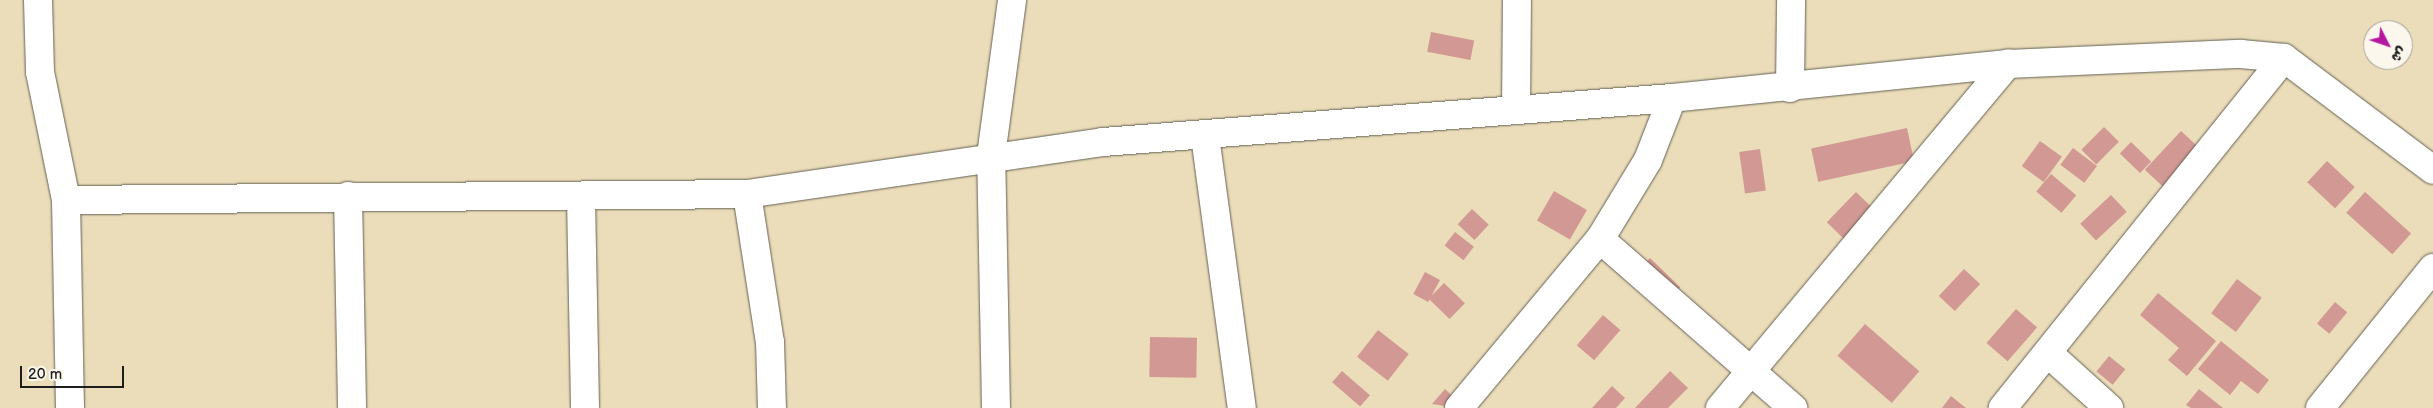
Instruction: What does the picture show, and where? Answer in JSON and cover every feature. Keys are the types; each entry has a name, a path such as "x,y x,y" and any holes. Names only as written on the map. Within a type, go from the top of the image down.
{"street":[{"path":"38,0 40,72 66,200 70,408"},
{"path":"996,408 992,156 1012,0"},
{"path":"1516,0 1516,110"},
{"path":"1790,88 1791,0"},
{"path":"66,200 348,196 582,198 747,194 992,156 1205,136 1790,88 2008,64 2241,54 2284,58 2433,170"},
{"path":"2003,408 2049,354 2284,58"},
{"path":"1720,408 2008,64"},
{"path":"1459,408 1600,239 1648,160 1672,98"},
{"path":"1205,136 1242,408"},
{"path":"747,194 770,342 772,408"},
{"path":"348,196 352,408"},
{"path":"582,198 585,408"},
{"path":"1600,239 1793,408"},
{"path":"2320,408 2433,268"},
{"path":"2049,354 2110,408"}],"building":[{"path":"1431,32 1474,40 1470,60 1427,52"},
{"path":"2104,127 2119,142 2096,164 2081,150"},
{"path":"1907,128 1914,161 1818,182 1811,148"},
{"path":"2181,131 2207,155 2170,194 2145,170"},
{"path":"2040,141 2062,157 2044,182 2022,166"},
{"path":"2131,142 2151,161 2140,173 2120,154"},
{"path":"2073,148 2097,166 2084,183 2060,165"},
{"path":"1760,149 1766,191 1745,194 1739,152"},
{"path":"2327,161 2355,187 2335,208 2307,182"},
{"path":"2051,174 2076,195 2061,213 2036,192"},
{"path":"1554,191 1587,210 1570,239 1537,220"},
{"path":"1856,192 1883,218 1853,248 1827,222"},
{"path":"2365,192 2411,233 2392,254 2346,213"},
{"path":"2111,195 2127,212 2096,240 2080,224"},
{"path":"1472,209 1489,225 1474,240 1458,224"},
{"path":"1455,232 1474,247 1463,260 1445,245"},
{"path":"1650,258 1680,287 1668,300 1637,271"},
{"path":"1964,269 1980,284 1955,311 1939,296"},
{"path":"1425,272 1440,280 1428,302 1413,294"},
{"path":"2237,279 2262,298 2236,332 2211,313"},
{"path":"1444,283 1465,303 1450,319 1429,299"},
{"path":"2158,293 2216,341 2187,376 2168,360 2179,348 2140,315"},
{"path":"2335,302 2347,312 2329,334 2317,323"},
{"path":"2016,309 2037,327 2008,361 1986,343"},
{"path":"1603,315 1620,330 1594,360 1577,345"},
{"path":"1865,324 1919,371 1892,403 1837,356"},
{"path":"1378,330 1409,354 1388,381 1357,357"},
{"path":"1150,337 1197,338 1196,378 1149,377"},
{"path":"2221,341 2269,380 2258,394 2241,381 2230,395 2198,369"},
{"path":"2109,356 2125,369 2113,385 2096,372"},
{"path":"1342,371 1370,395 1360,407 1332,382"},
{"path":"1670,371 1688,388 1668,408 1635,408"},
{"path":"1612,386 1625,398 1616,408 1592,408"},
{"path":"1445,389 1462,405 1459,408 1432,404"},
{"path":"2199,389 2223,408 2191,408 2186,405"},
{"path":"1951,396 1966,408 1942,408"}]}
